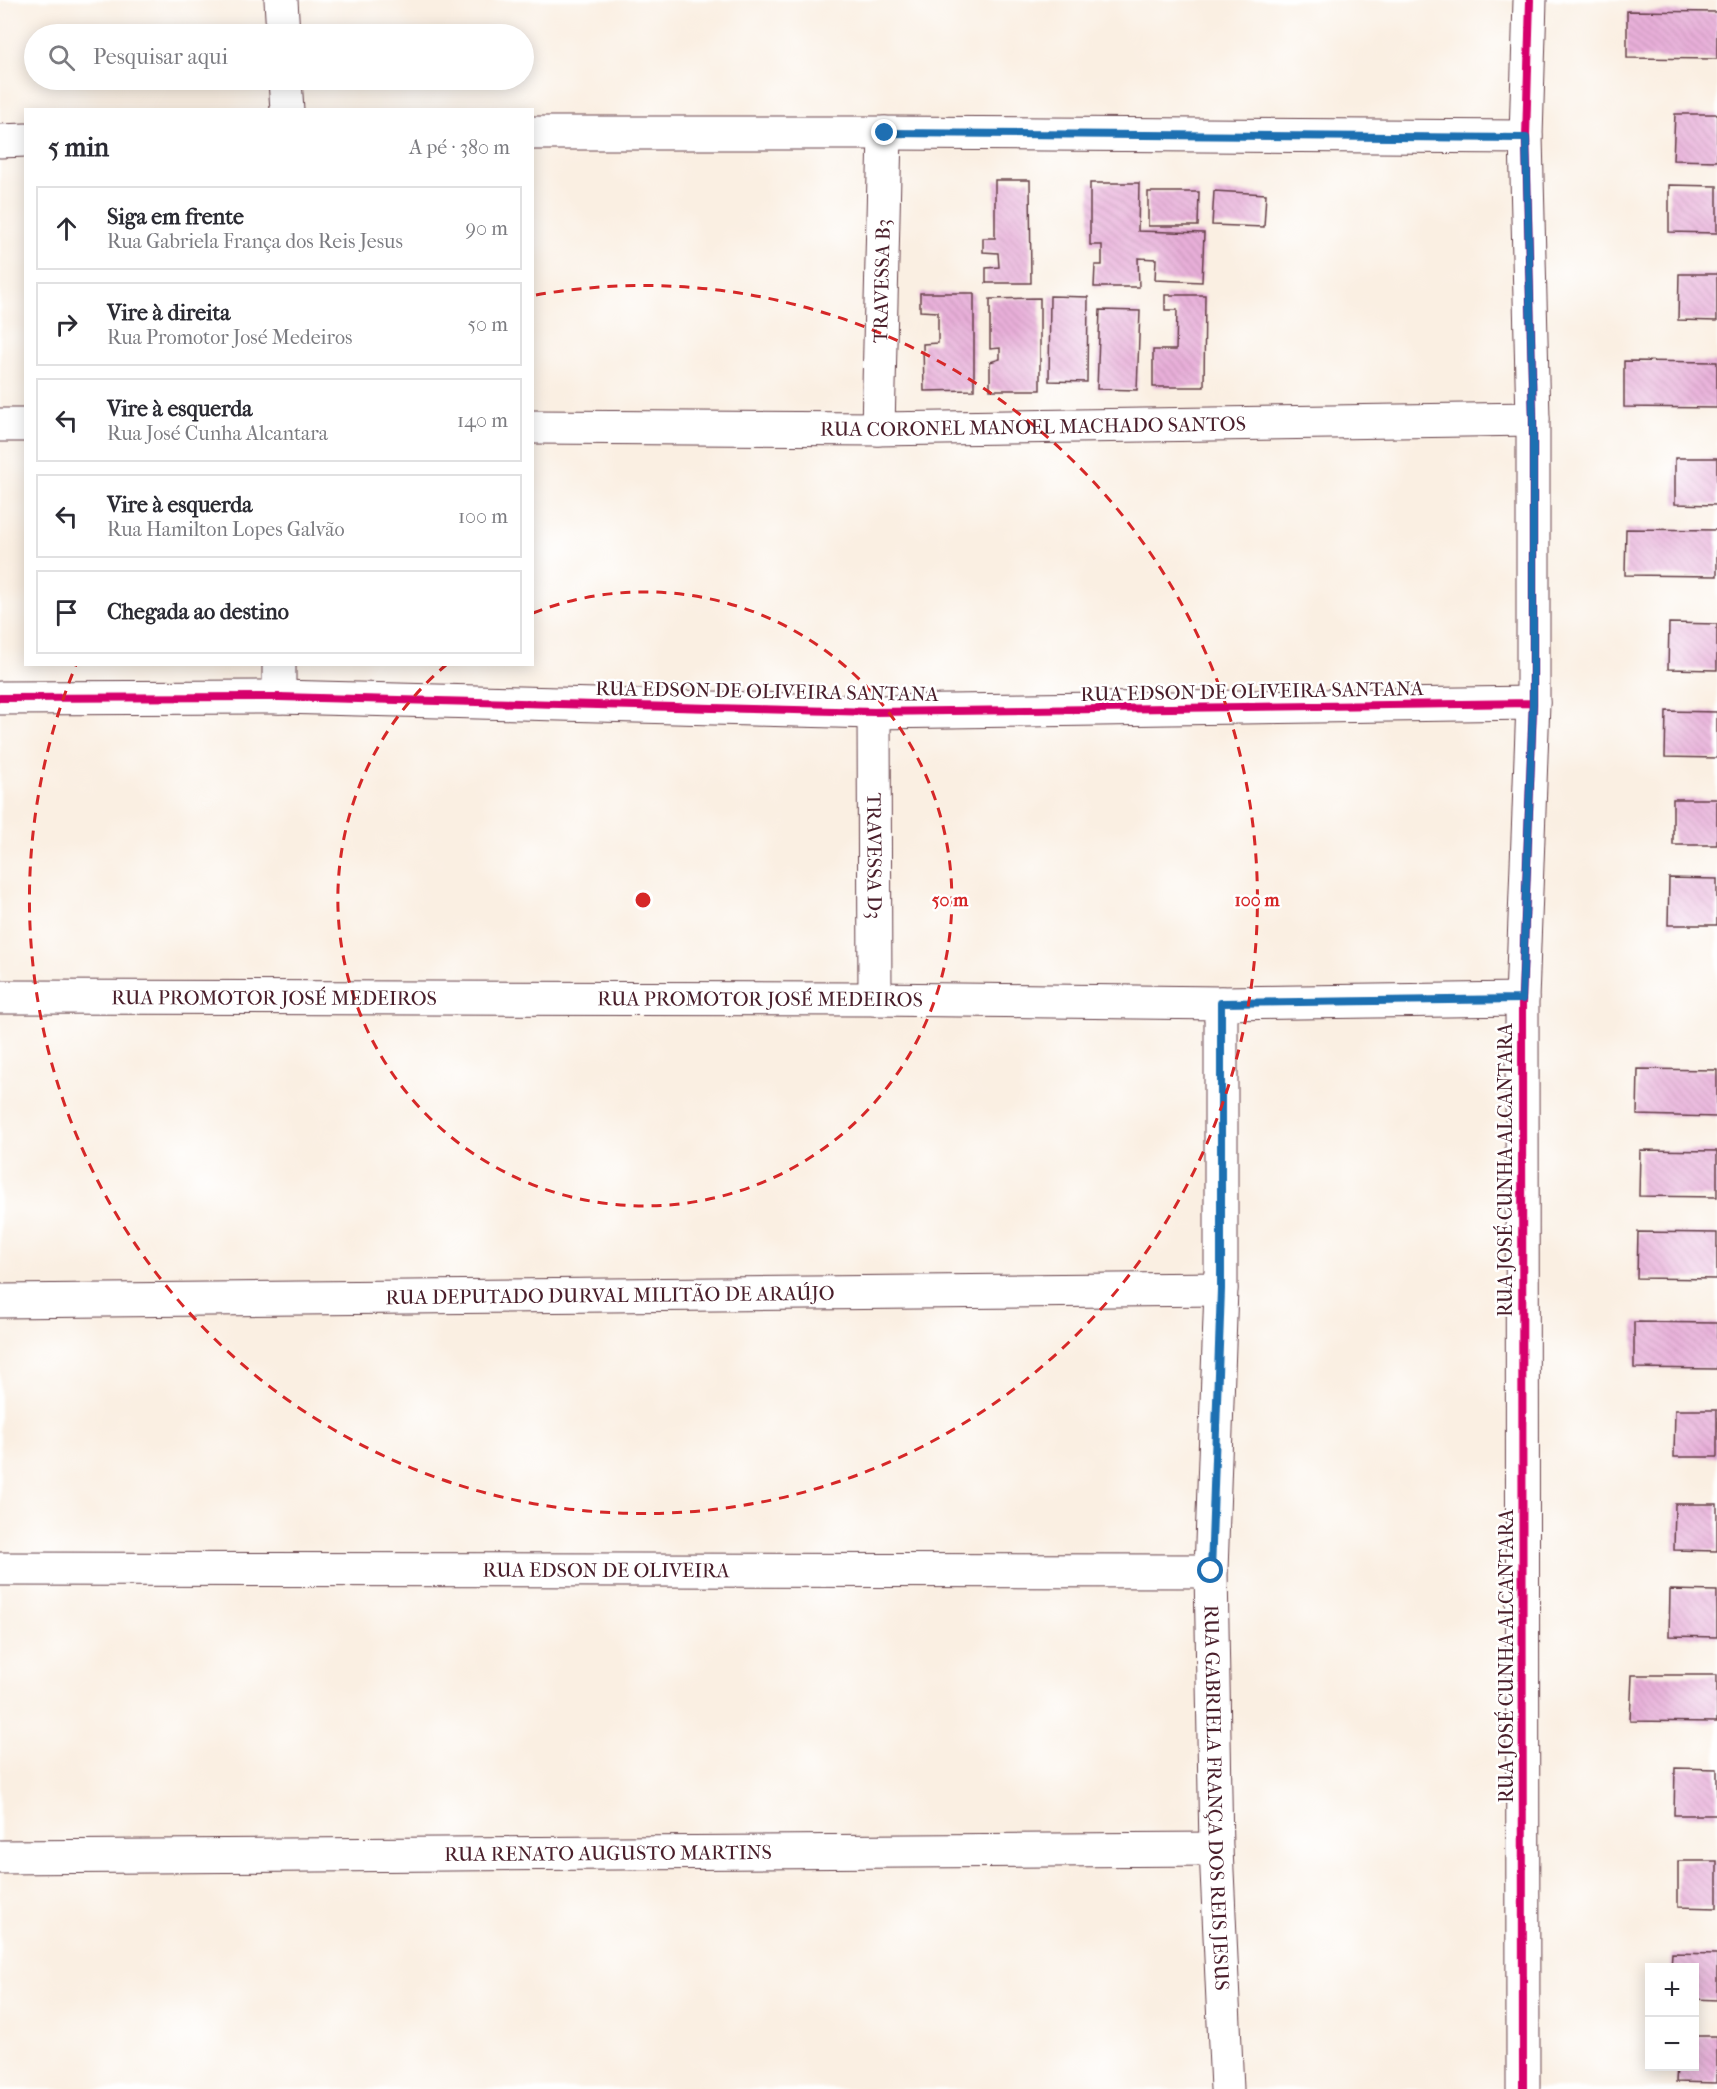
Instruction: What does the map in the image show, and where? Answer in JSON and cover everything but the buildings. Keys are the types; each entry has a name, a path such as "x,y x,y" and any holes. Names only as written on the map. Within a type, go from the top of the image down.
{"street":[{"path":"281,0 282,24"},
{"name":"RUA JOSÉ CUNHA ALCANTARA","path":"1523,2089 1522,999 1533,703 1533,419 1526,138 1530,0"},
{"path":"286,90 287,108"},
{"path":"534,134 885,133 1526,138"},
{"name":"TRAVESSA B3","path":"879,429 885,133"},
{"path":"0,141 24,140"},
{"name":"RUA CORONEL MANOEL MACHADO SANTOS","path":"534,427 879,429 1533,419"},
{"path":"0,425 24,425"},
{"path":"279,666 279,696"},
{"name":"RUA EDSON DE OLIVEIRA SANTANA","path":"0,698 279,696 874,712 1533,703"},
{"name":"TRAVESSA D3","path":"874,712 875,999"},
{"name":"RUA PROMOTOR JOSÉ MEDEIROS","path":"0,997 875,999 1221,1003 1522,999"},
{"name":"RUA GABRIELA FRANÇA DOS REIS JESUS","path":"1221,1003 1221,1289 1211,1571 1216,1849 1227,2089"},
{"name":"RUA DEPUTADO DURVAL MILITÃO DE ARAÚJO","path":"0,1301 1221,1289"},
{"name":"RUA EDSON DE OLIVEIRA","path":"0,1569 1211,1571"},
{"name":"RUA RENATO AUGUSTO MARTINS","path":"0,1857 1216,1849"}],"cycle path":[{"path":"1523,2089 1522,999 1533,703 1533,419 1526,137 1530,0"},
{"path":"0,698 279,697 874,712 1533,703"}],"route":[{"path":"885,133 1526,138 1533,419 1533,703 1522,999 1221,1003 1221,1289 1211,1571"}]}
